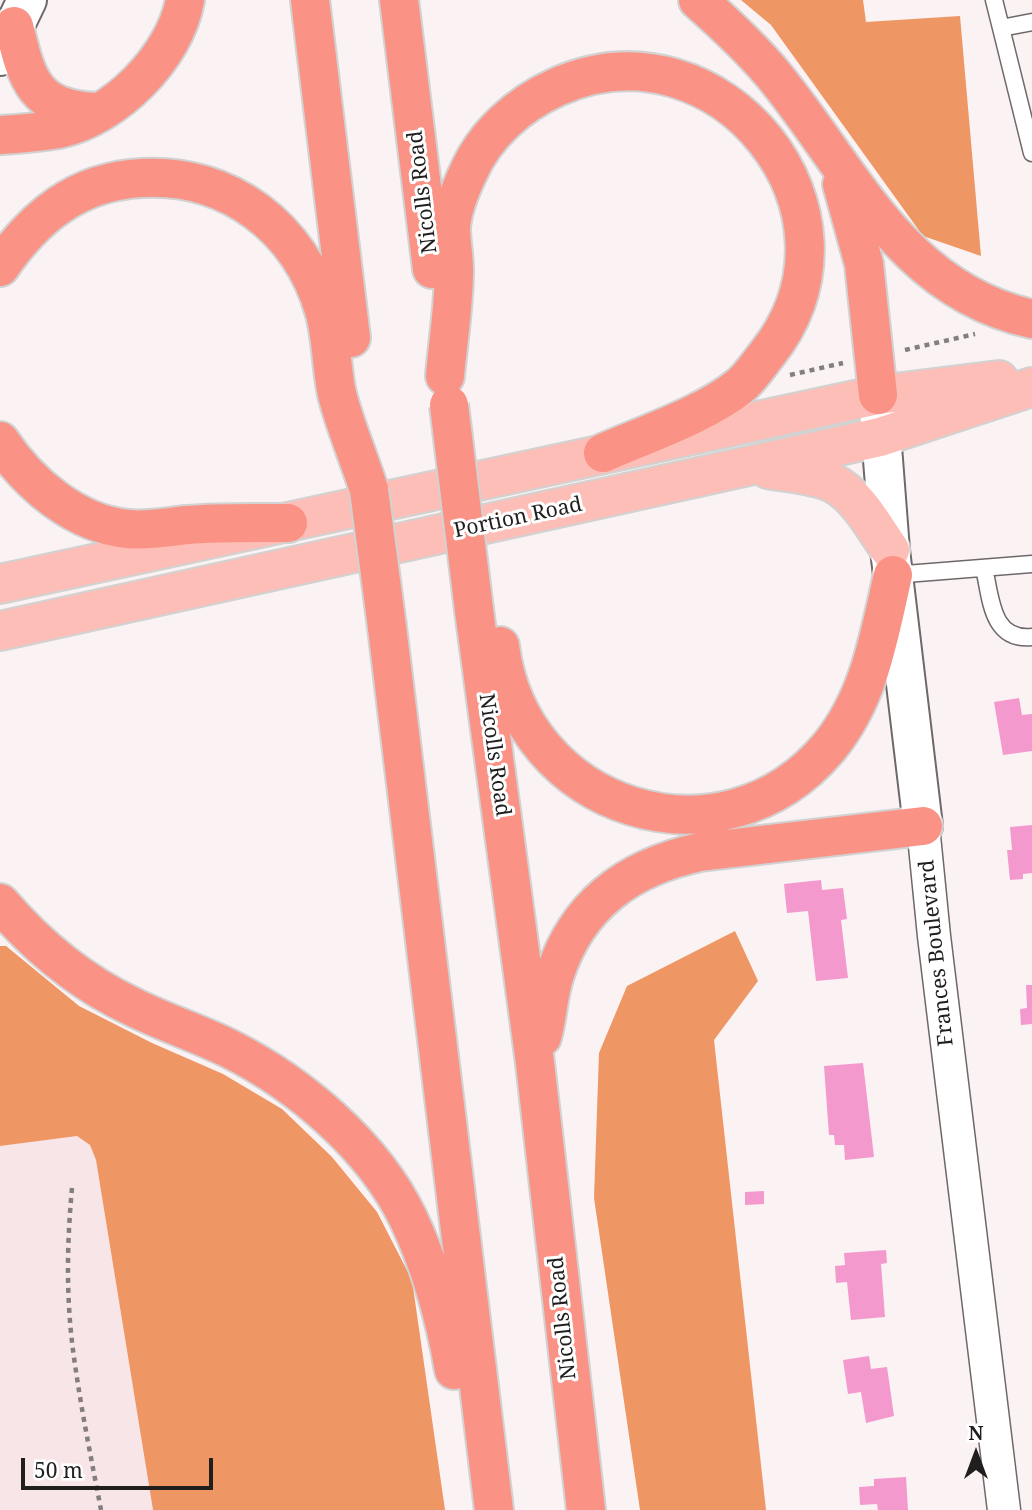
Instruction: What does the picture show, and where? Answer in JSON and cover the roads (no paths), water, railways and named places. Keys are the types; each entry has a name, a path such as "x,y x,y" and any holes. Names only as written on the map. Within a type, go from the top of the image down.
{"highway":[{"path":"0,135 60,128 82,121 131,90 146,76 170,42 185,0"},
{"path":"310,0 355,426 369,490 387,627 494,1510"},
{"name":"Nicolls Road","path":"399,0 462,511 483,608 586,1510"},
{"path":"698,0 771,72 881,222 925,267 972,298 997,309 1032,319"},
{"path":"14,27 23,64 36,88 65,109 97,112"},
{"path":"447,390 454,271 451,229 453,212 479,152 508,118 527,104 569,82 617,71 665,76 714,95 755,125 772,146 795,190 805,237 805,259 797,304 775,344 740,386 693,414 603,453"},
{"path":"826,148 844,190 864,264 878,395"},
{"path":"0,267 27,230 67,199 90,188 139,178 164,177 212,186 235,197 274,226 305,266 325,312 337,394 355,426"},
{"path":"0,440 39,487 76,512 108,525 147,530 186,525 288,523"},
{"path":"483,608 498,629 505,673 512,695 534,737 548,755 567,772 607,798 654,812 702,813 748,804 791,782 827,749 844,728 866,687 892,562"},
{"path":"535,1063 547,1016 549,996 562,953 590,910 627,878 661,862 700,852 923,826"},
{"path":"0,904 45,949 101,990 161,1021 232,1050 292,1086 319,1108 370,1162 407,1216 432,1278 444,1319 461,1413 485,1510"}],"main road":[{"path":"0,584 878,395 1032,376"},
{"name":"Portion Road","path":"0,631 880,437 1032,387"},
{"path":"752,466 818,478 844,490 854,499 892,562"}],"street":[{"name":"Frances Boulevard","path":"878,395 892,562 935,949 1004,1510"}],"lane":[{"path":"994,0 1032,153"},
{"path":"1001,28 1032,22"},
{"path":"892,562 984,568 1032,564"},
{"path":"984,568 998,623 1009,635 1032,637"}]}
